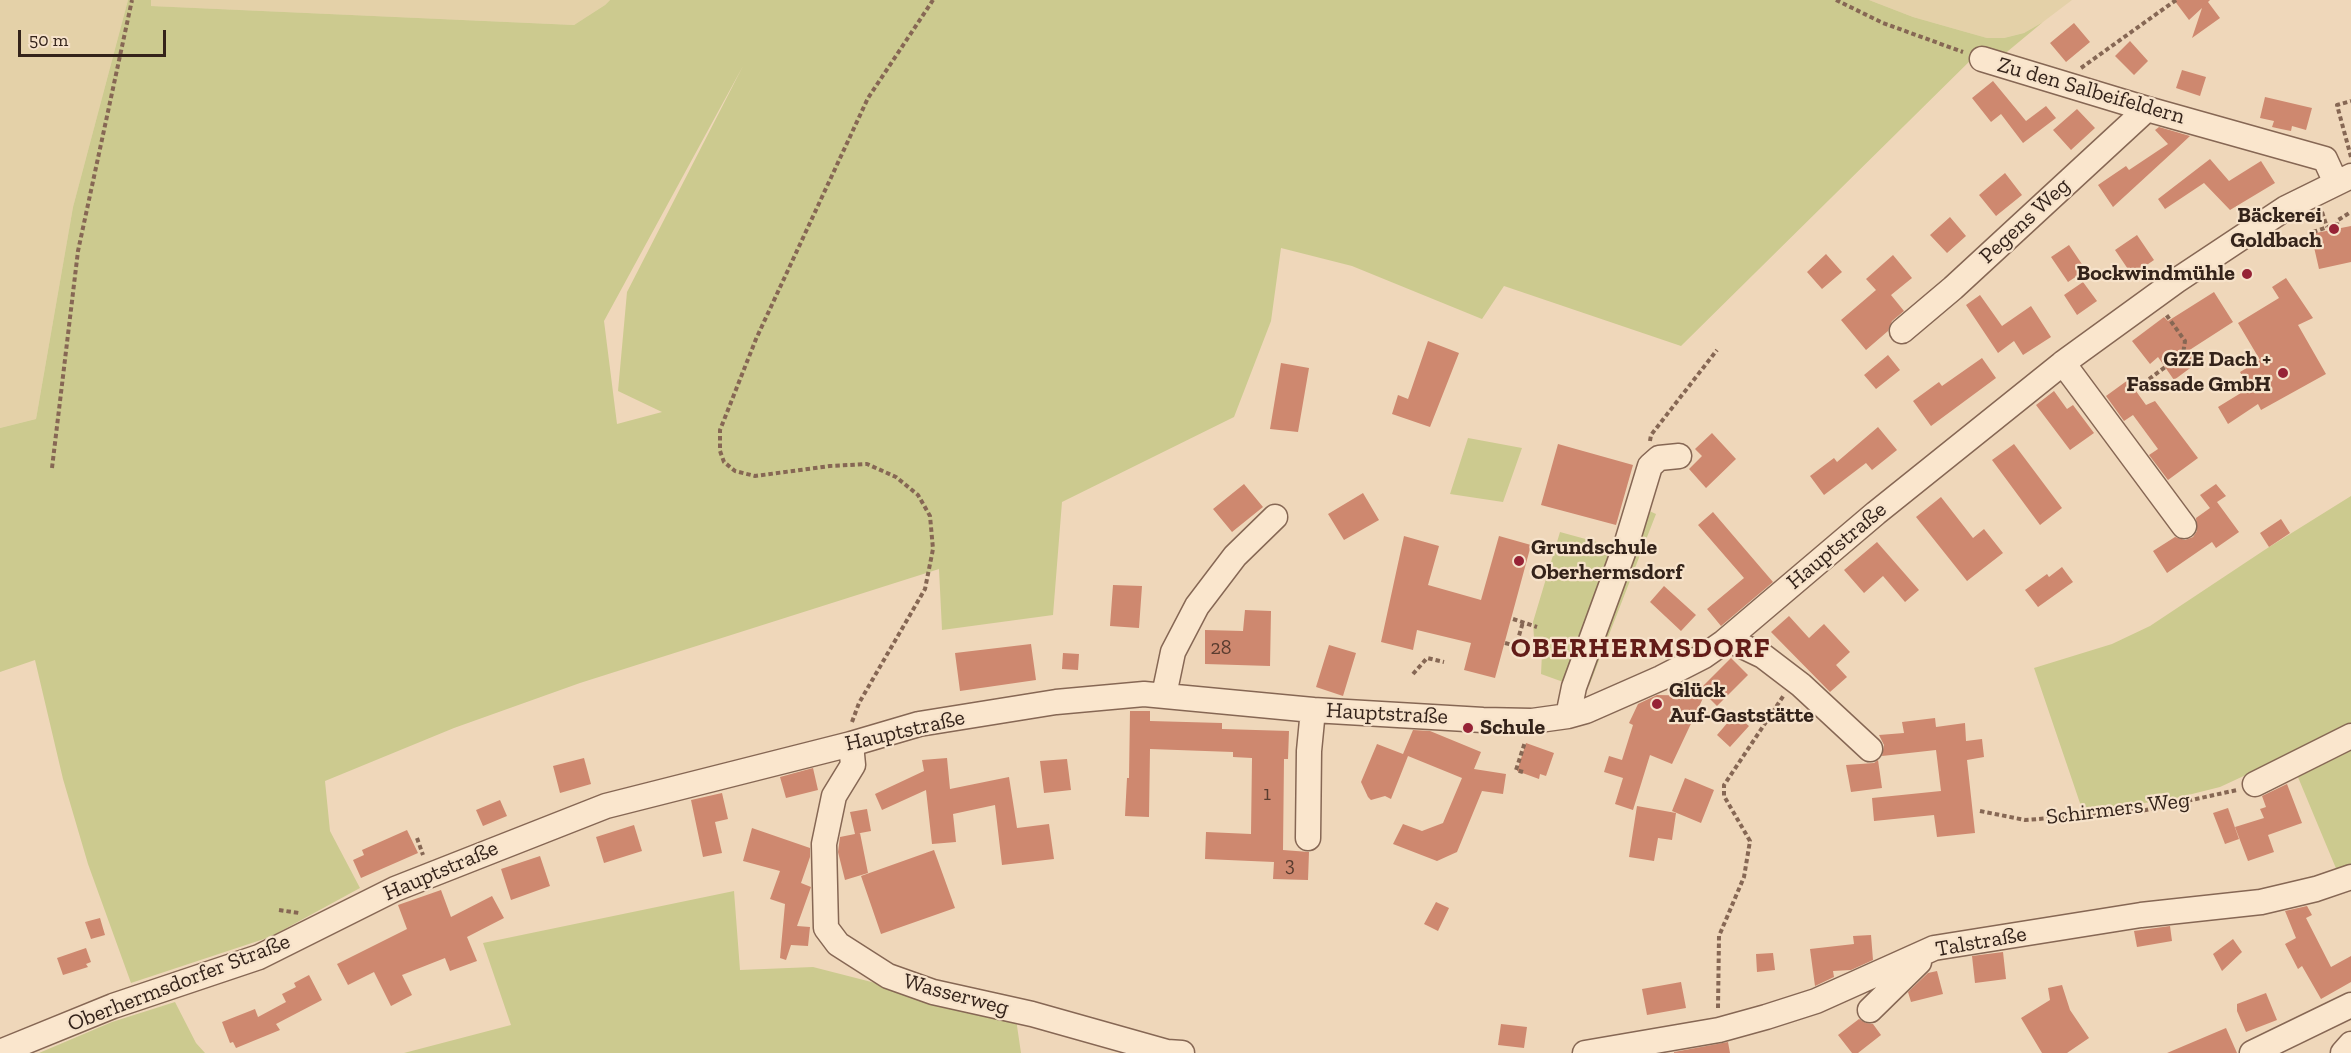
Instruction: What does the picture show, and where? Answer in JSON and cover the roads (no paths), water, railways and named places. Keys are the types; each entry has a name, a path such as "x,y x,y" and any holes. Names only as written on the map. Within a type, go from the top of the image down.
{"street":[{"name":"Zu den Salbeifeldern","path":"1982,59 2146,109 2325,159 2348,174"},
{"name":"Pegens Weg","path":"1902,331 1953,288 2146,109"},
{"name":"Hauptstraße","path":"356,908 493,849 606,806 850,744 919,724 1003,710 1067,701 1164,695 1313,710 1496,720 1532,721 1586,711 1704,656 1876,513 2063,363 2176,281 2286,208 2348,174"},
{"path":"2063,363 2184,526"},
{"path":"1568,716 1574,687 1627,542 1650,465 1659,458 1679,456"},
{"path":"1164,695 1173,652 1197,606 1235,556 1275,518"},
{"path":"1732,635 1738,644 1763,656 1794,680 1870,749"},
{"path":"1308,838 1309,751 1313,710"},
{"path":"2255,784 2351,736"},
{"name":"Wasserweg","path":"850,744 853,765 834,796 824,844 826,928 838,944 888,976 933,992 1032,1014 1167,1052 1182,1053"},
{"name":"Talstraße","path":"1585,1053 1719,1030 1816,1000 1934,948 2141,915 2261,902 2316,889 2351,877"},
{"name":"Oberhermsdorfer Straße","path":"0,1052 113,1006 259,957 356,908"},
{"path":"1870,1010 1934,948"},
{"path":"2252,1053 2351,1005"},
{"path":"2343,1053 2351,1044"}],"place":[{"name":"Bäckerei Goldbach","path":"2334,229"},
{"name":"Bockwindmühle","path":"2247,274"},
{"name":"GZE Dach + Fassade GmbH","path":"2283,373"},
{"name":"Grundschule Oberhermsdorf","path":"1519,561"},
{"name":"Glück Auf-Gaststätte","path":"1657,704"},
{"name":"Schule","path":"1468,728"}],"district":[{"name":"OBERHERMSDORF","path":"1641,649"}]}
